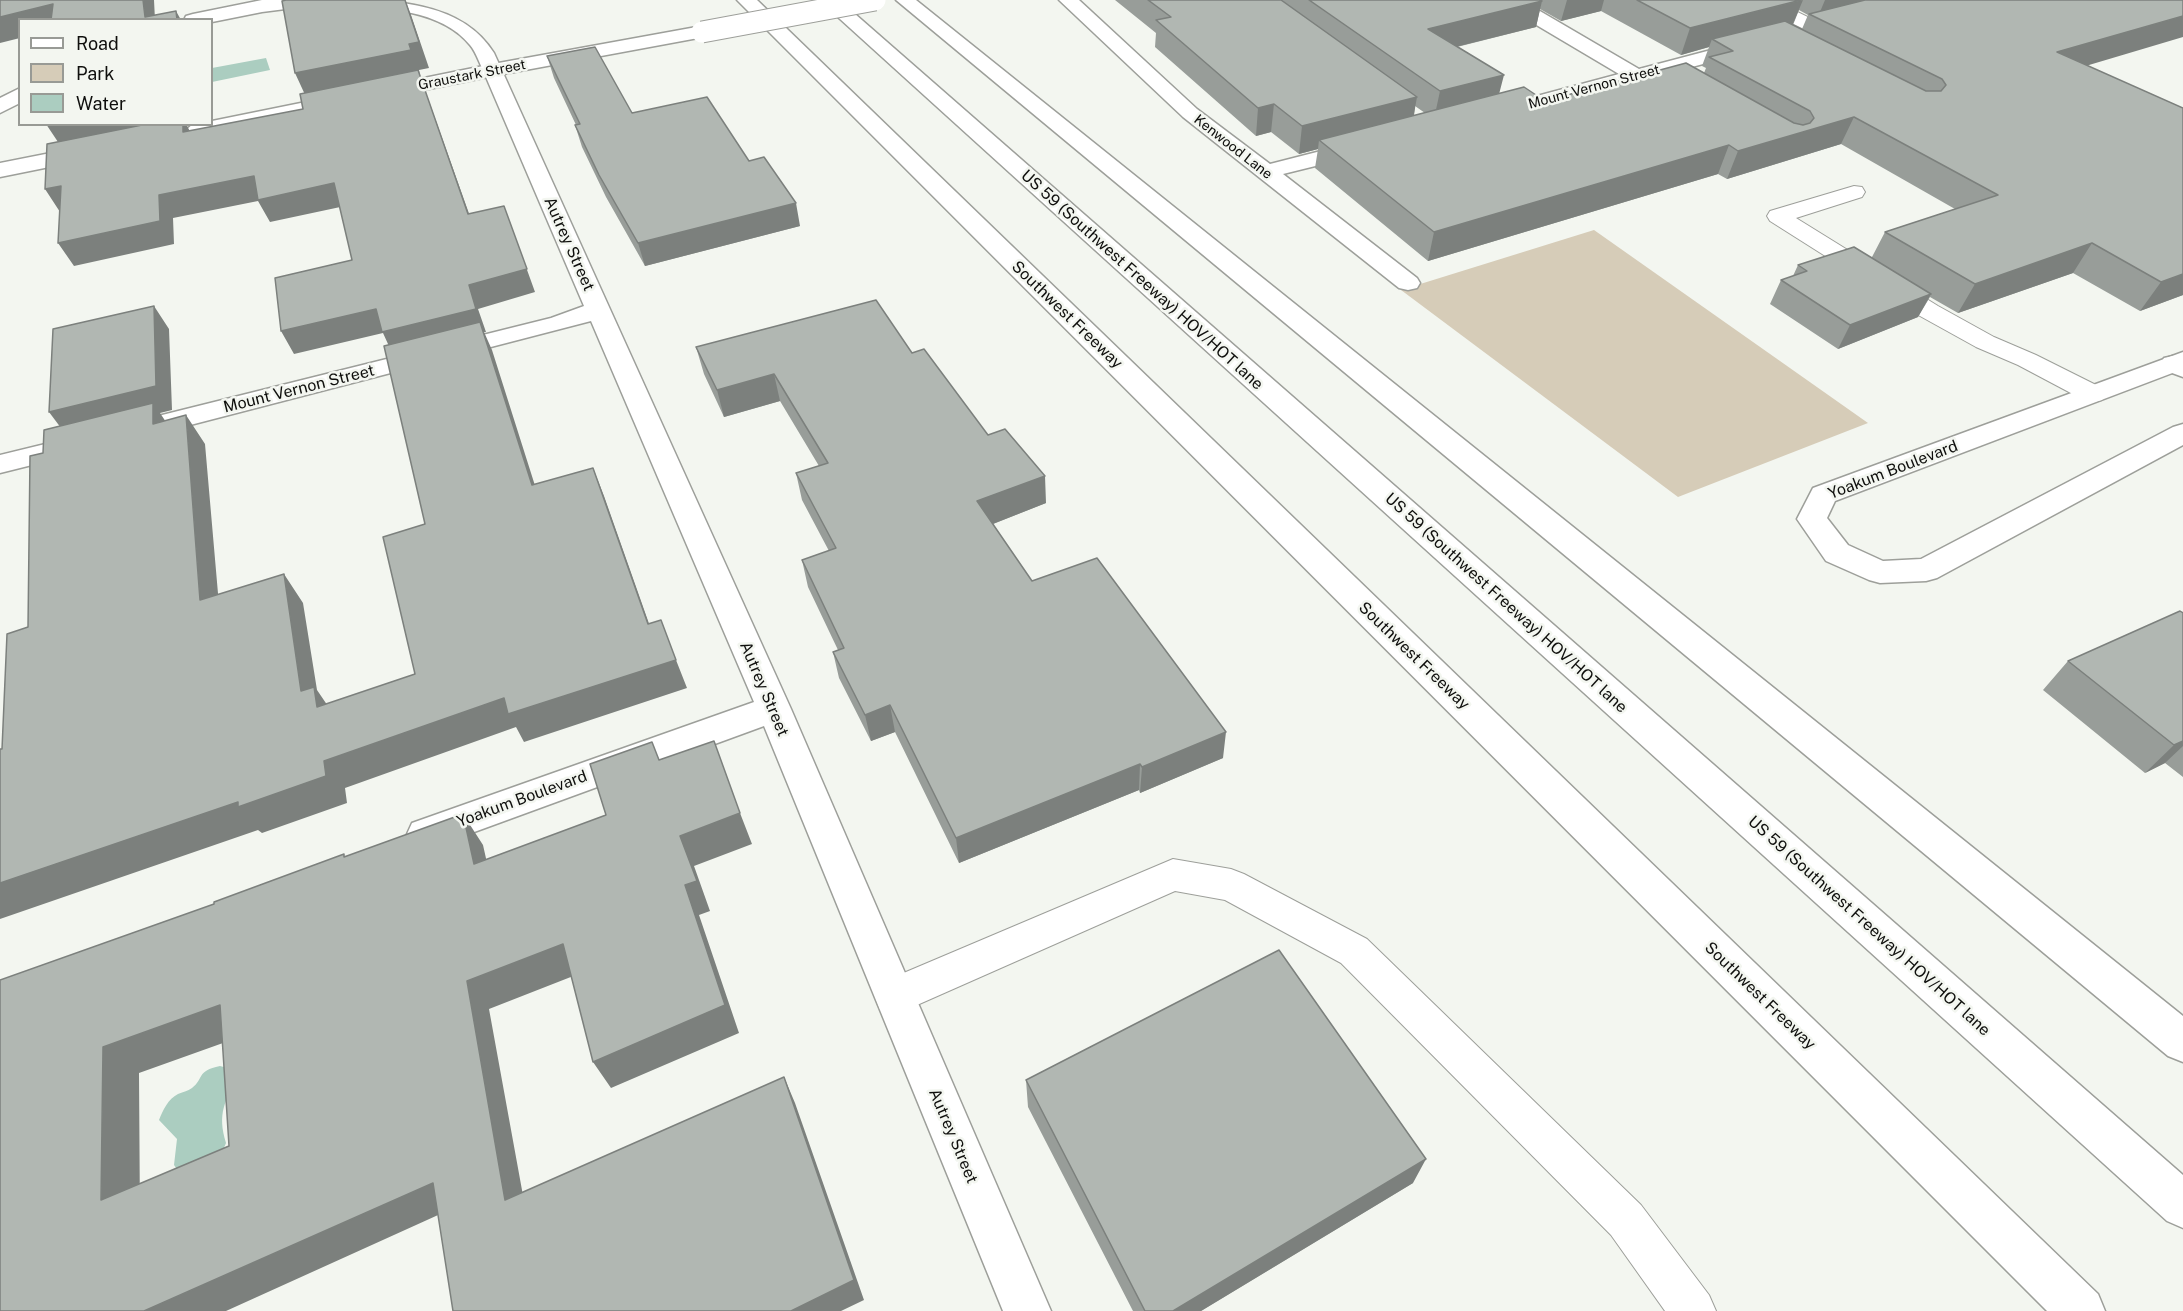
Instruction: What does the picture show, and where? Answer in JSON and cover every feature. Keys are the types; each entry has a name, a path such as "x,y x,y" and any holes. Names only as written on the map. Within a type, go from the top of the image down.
{"main road":[{"path":"201,18 261,3 309,0"},
{"name":"Autrey Street","path":"342,0 397,4 441,16 475,39 493,70 774,709 1027,1311"},
{"name":"Southwest Freeway","path":"747,0 2081,1311"},
{"name":"US 59 (Southwest Freeway) HOV/HOT lane","path":"828,0 2183,1205"},
{"name":"Graustark Street","path":"176,134 493,70 875,0"},
{"path":"905,0 2183,1042"},
{"name":"Kenwood Lane","path":"1068,0 1190,113 1408,283"},
{"path":"1508,0 1637,76"},
{"path":"1786,36 1837,23"},
{"name":"Mount Vernon Street","path":"1485,116 1766,42"},
{"path":"0,107 18,95"},
{"path":"1266,172 1378,143"},
{"path":"0,170 106,149"},
{"name":"Mount Vernon Street","path":"0,464 560,323 598,310"},
{"name":"Yoakum Boulevard","path":"2180,364 2093,394 1823,495 1812,519 1837,553 1880,572 1926,570 2183,433"},
{"name":"Yoakum Boulevard","path":"392,846 774,709"}],"lane":[{"path":"1759,0 1816,28"},
{"path":"1659,70 1679,81"},
{"path":"1854,192 1778,216 1985,342 2028,360 2093,394"},
{"path":"894,996 1173,875 1231,885 1354,951 1626,1220 1694,1311"}],"green space":[{"path":"1594,230 1868,423 1678,497 1401,290"}],"water":[{"path":"266,58 270,70 213,82 213,68"},
{"path":"220,1066 231,1069 238,1075 226,1100 222,1115 226,1143 221,1155 179,1172 174,1165 177,1139 159,1120 171,1099 196,1085 207,1070"}],"building":[{"path":"0,0 143,0 145,17 176,11 177,18 51,18 53,4 0,17"},
{"path":"405,0 419,42 409,44 411,50 295,73 282,1"},
{"path":"1148,0 1281,0 1417,97 1302,126 1274,104 1258,108 1156,20 1171,17"},
{"path":"1309,0 1542,1 1428,29 1504,75 1440,91"},
{"path":"1637,0 1801,0 1690,28"},
{"path":"1865,0 2183,0 2183,16 2057,52 2183,108 2183,274 2161,282 2092,243 1975,284 1885,232 1998,195 1854,117 1738,151 1729,145 1434,232 1319,140 1524,87 1545,101 1686,63 1794,123 1803,125 1810,123 1814,118 1810,111 1709,57 1733,51 1712,39 1785,21 1926,91 1941,91 1946,85 1942,79 1809,14"},
{"path":"595,47 632,113 707,97 749,161 764,157 796,203 638,243 599,175 575,125 580,124 547,56"},
{"path":"418,70 468,214 504,206 527,269 469,285 476,309 382,332 376,309 281,331 275,278 352,260 334,183 258,200 254,176 159,195 160,221 58,243 61,186 45,189 47,144 137,126 183,126 183,132 303,109 300,94"},
{"path":"1854,247 1931,294 1850,325 1781,280 1807,271 1798,265"},
{"path":"876,300 912,353 924,349 988,435 1005,429 1045,476 977,501 1032,581 1097,558 1226,732 1142,767 1140,764 956,838 890,705 865,715 833,652 844,648 802,560 836,548 796,473 828,463 774,374 717,390 696,347"},
{"path":"154,306 156,386 49,412 53,329"},
{"path":"480,322 532,485 593,468 648,624 661,620 676,660 508,714 504,698 324,761 326,776 238,807 238,802 0,883 0,749 2,749 7,634 28,627 30,456 43,453 44,430 153,403 153,424 186,415 200,600 284,574 301,691 314,687 317,707 415,674 383,537 425,524 384,346"},
{"path":"2180,611 2183,613 2183,741 2174,745 2068,661"},
{"path":"714,741 740,813 680,836 697,881 685,885 725,1005 593,1062 563,944 467,981 505,1200 784,1077 854,1280 791,1311 453,1311 433,1183 144,1311 0,1311 0,980 214,904 214,902 344,854 344,857 463,814 474,864 606,815 590,764 652,742 659,760","holes":["220,1005 229,1146 101,1200 103,1047"]},
{"path":"1279,950 1426,1159 1173,1311 1145,1311 1026,1080"}]}
